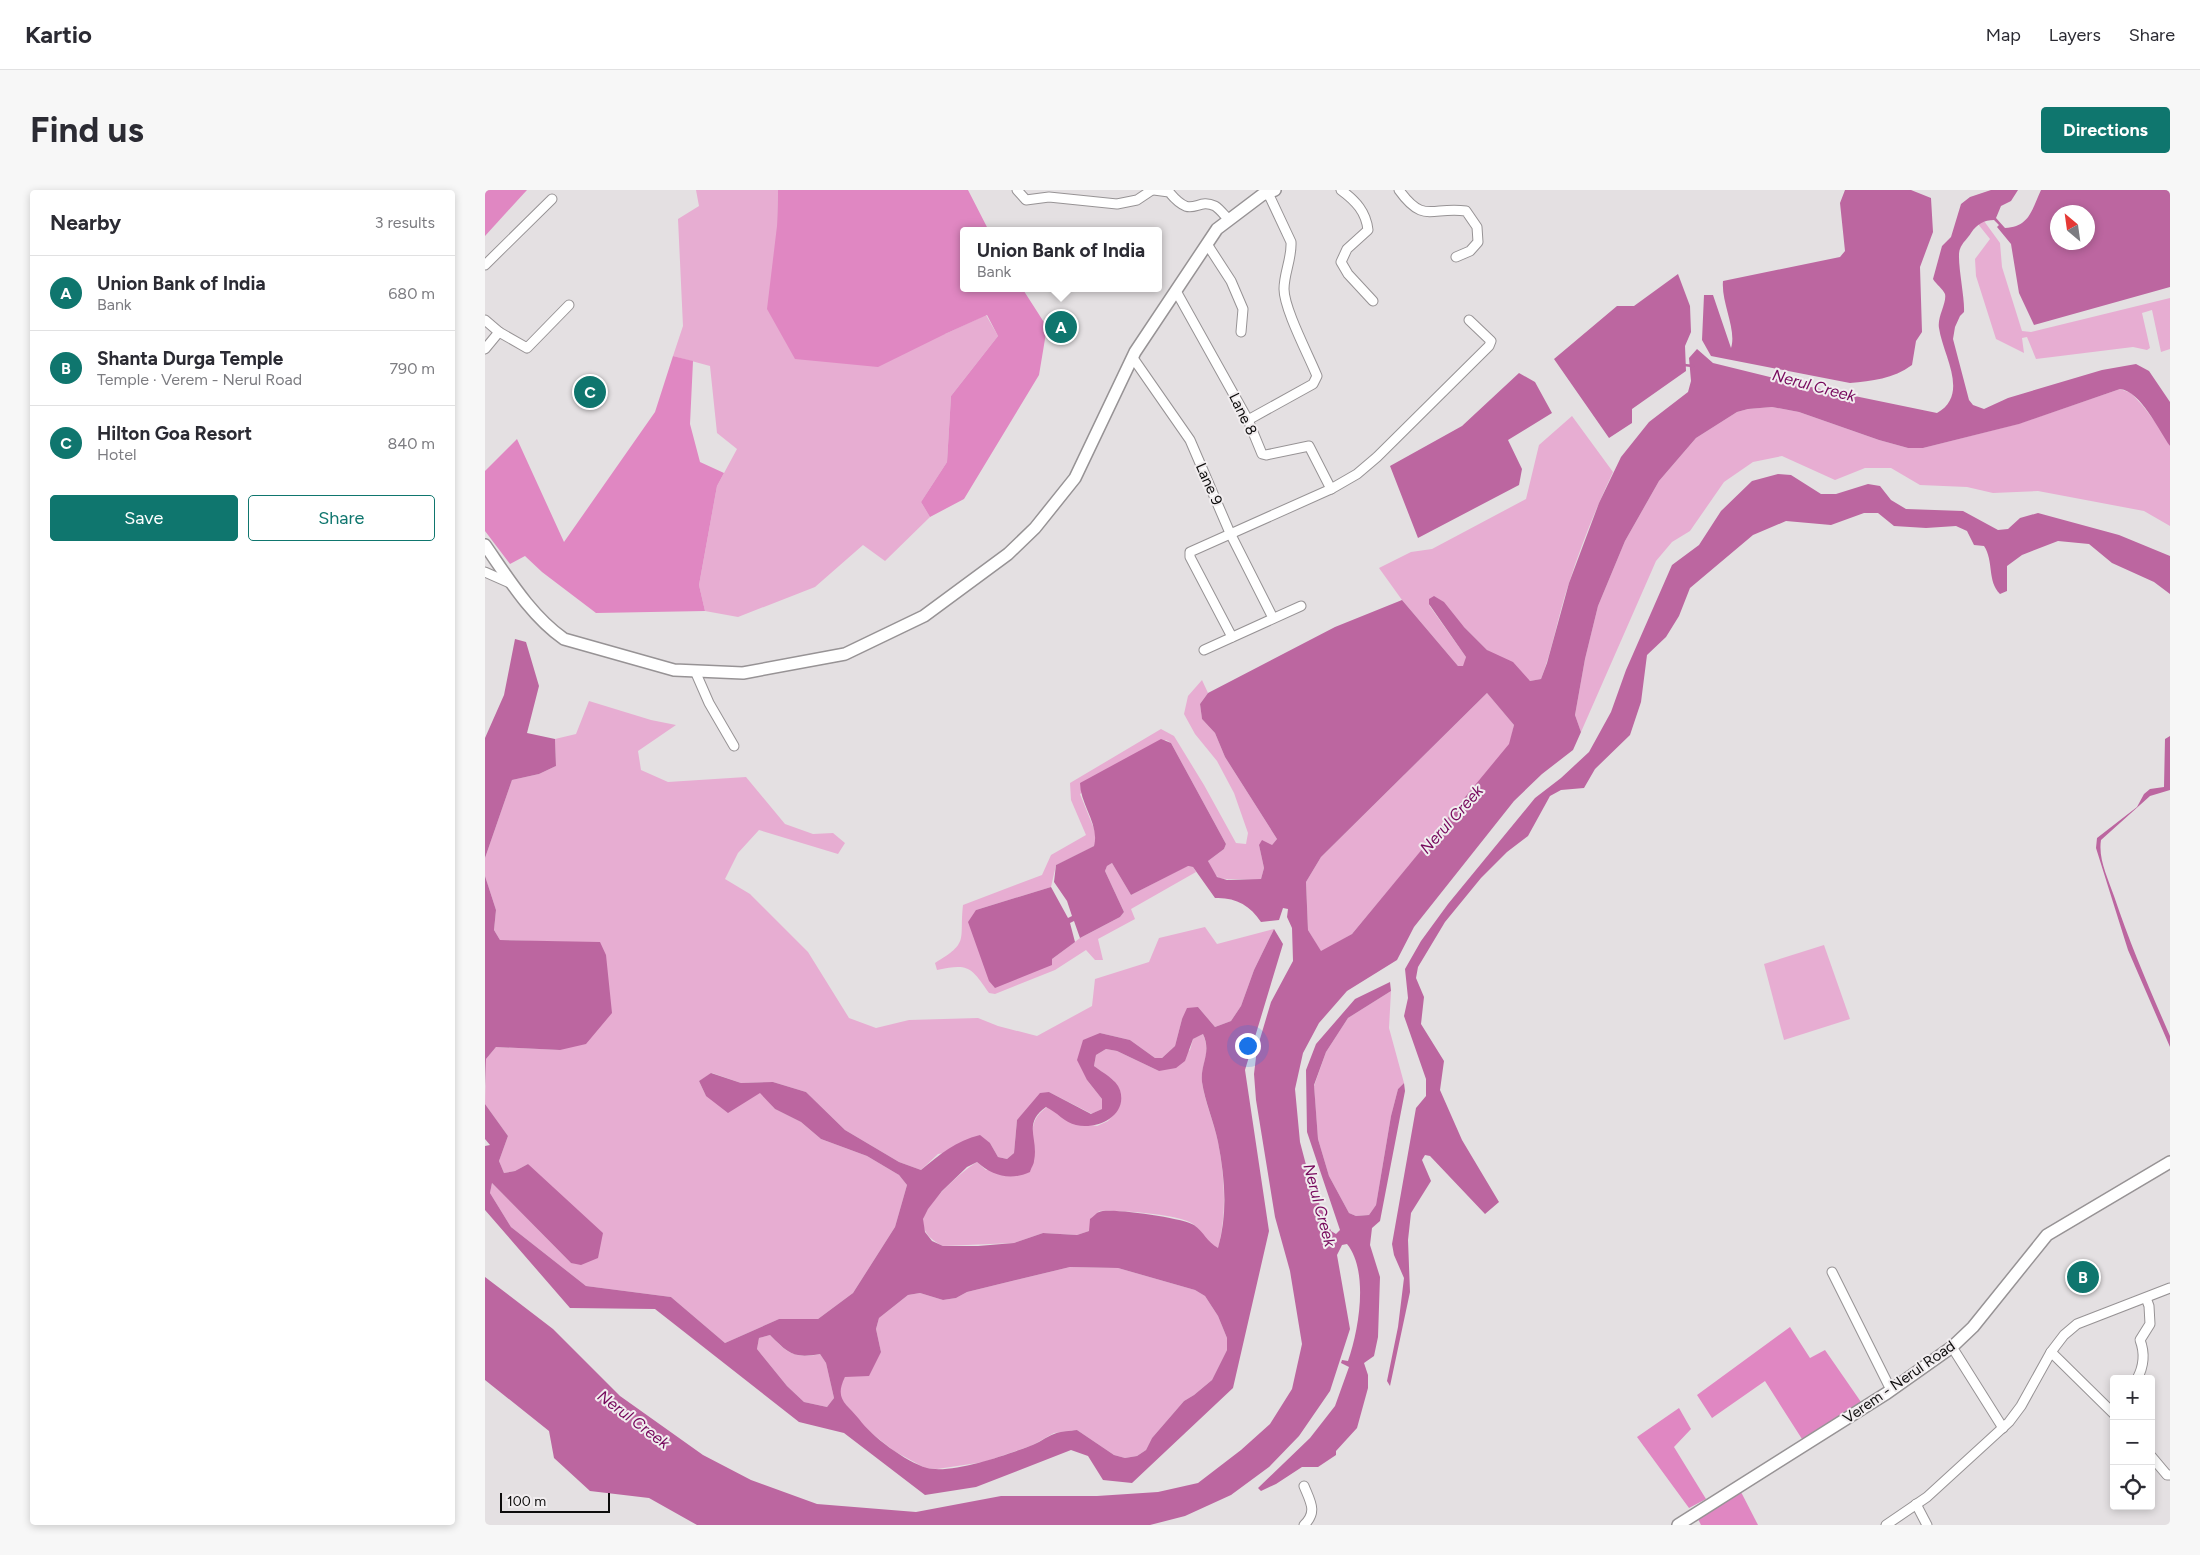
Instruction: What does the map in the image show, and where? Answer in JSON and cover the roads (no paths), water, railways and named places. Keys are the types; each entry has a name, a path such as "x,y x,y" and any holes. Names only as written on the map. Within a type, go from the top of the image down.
{"main road":[{"path":"485,545 512,584 549,628 564,639 674,670 743,674 845,654 924,616 1008,554 1035,528 1075,478 1133,358 1217,229 1271,191"},
{"name":"Verem - Nerul Road","path":"1678,1525 1891,1390 1952,1347 1973,1327 2047,1235 2170,1162"}],"street":[{"path":"1017,190 1026,200 1049,197 1117,204 1137,200 1153,190 1169,192 1178,203 1191,208 1204,205 1215,206 1229,220"},
{"path":"1341,190 1360,207 1367,220 1368,230 1347,249 1341,262 1348,274 1373,301"},
{"path":"1399,190 1408,203 1418,210 1435,213 1451,209 1466,211 1477,227 1478,242 1470,251 1456,257"},
{"path":"1248,420 1313,384 1317,376 1285,299 1285,279 1291,242 1271,191"},
{"path":"485,265 552,199"},
{"path":"1207,244 1231,281 1243,309 1241,332"},
{"name":"Lane 8","path":"1176,291 1248,420 1262,454 1265,455 1307,446 1311,448 1331,489"},
{"path":"485,320 499,332 527,348 569,305"},
{"path":"1232,637 1189,554 1193,550 1230,533 1331,489 1357,474 1377,457 1489,346 1491,340 1469,320"},
{"path":"485,349 499,332"},
{"name":"Lane 9","path":"1133,358 1190,440 1230,533 1273,618"},
{"path":"485,572 488,576 512,584"},
{"path":"1204,650 1301,606"},
{"path":"695,671 709,703 734,746"},
{"path":"1832,1272 1891,1390"},
{"path":"1886,1525 1927,1496 2003,1428 2021,1406 2051,1352 2064,1335 2077,1324 2170,1288"},
{"path":"2139,1375 2144,1354 2140,1340 2150,1324 2145,1298"},
{"path":"1952,1347 2003,1428"},
{"path":"2051,1352 2110,1410"},
{"path":"2155,1461 2167,1475 2170,1475"},
{"path":"1304,1486 1313,1507 1311,1517 1304,1525"},
{"path":"1916,1504 1927,1525"}],"water":[{"path":"1845,190 1911,190 1931,198 1933,232 1920,267 1922,332 1916,341 1912,365 1890,376 1850,383 1711,356 1702,340 1704,295 1713,295 1731,348 1731,324 1724,298 1723,281 1840,257 1845,251 1840,203"},
{"name":"Nerul Creek","path":"1991,190 2018,190 2011,201 2001,206 1996,218 2005,228 2013,227 2025,221 2041,190 2170,190 2170,287 2034,325 2019,293 2011,244 1997,227 1999,225 1994,220 1987,221 1976,227 1960,249 1959,261 1964,312 1955,327 1953,339 1969,400 1973,405 1984,409 2008,398 2102,370 2136,364 2149,371 2170,402 2170,446 2142,404 2128,391 2120,389 2019,424 1923,448 1908,448 1799,412 1772,407 1737,412 1696,438 1659,481 1625,541 1598,606 1585,659 1575,715 1581,732 1573,750 1542,774 1514,801 1414,927 1397,960 1347,991 1319,1023 1303,1053 1295,1089 1300,1142 1311,1184 1331,1231 1336,1234 1340,1230 1307,1132 1306,1070 1316,1044 1355,999 1390,982 1391,991 1348,1018 1326,1052 1314,1085 1318,1139 1329,1176 1349,1213 1356,1216 1369,1215 1376,1205 1391,1116 1398,1089 1404,1083 1405,1091 1380,1221 1372,1228 1370,1245 1380,1277 1378,1337 1374,1356 1364,1363 1368,1375 1368,1388 1357,1428 1336,1451 1336,1455 1318,1467 1302,1467 1276,1484 1261,1491 1258,1488 1310,1438 1335,1406 1349,1367 1341,1363 1342,1360 1348,1361 1352,1348 1360,1301 1358,1269 1354,1256 1347,1244 1342,1245 1337,1255 1350,1329 1330,1391 1299,1436 1269,1467 1231,1495 1185,1516 1150,1525 697,1525 649,1498 590,1491 554,1458 549,1431 485,1380 485,1277 553,1329 620,1396 703,1455 751,1480 817,1504 916,1512 1001,1496 1097,1496 1158,1492 1198,1483 1241,1450 1270,1424 1292,1389 1302,1344 1290,1271 1275,1217 1256,1100 1254,1074 1257,1049 1271,1002 1293,961 1292,928 1287,917 1288,909 1283,908 1279,920 1261,922 1252,911 1241,903 1229,899 1215,898 1193,867 1188,866 1131,895 1112,863 1107,866 1105,871 1124,912 1120,917 1080,938 1074,921 1070,923 1075,942 1052,959 1052,965 995,988 989,981 968,922 976,910 1051,887 1068,918 1072,916 1067,901 1054,882 1056,865 1094,846 1094,830 1083,799 1080,783 1161,739 1171,743 1226,844 1224,849 1208,861 1217,877 1227,880 1261,879 1264,868 1259,845 1262,840 1272,845 1277,839 1225,757 1215,733 1202,719 1200,704 1208,693 1335,627 1402,600 1458,666 1463,666 1466,657 1429,604 1429,599 1434,596 1444,602 1464,627 1487,650 1513,662 1530,681 1541,679 1569,583 1599,503 1621,457 1649,422 1688,392 1691,381 1689,358 1697,349 1713,363 1806,386 1937,413 1947,405 1952,396 1953,385 1952,374 1939,328 1939,319 1945,302 1945,294 1933,279 1942,246 1951,237 1961,204 1970,197","holes":["1487,693 1514,725 1509,744 1352,934 1321,951 1308,930 1306,882 1321,857"]},
{"path":"1678,274 1690,306 1691,332 1685,346 1686,371 1632,409 1632,423 1609,438 1554,359 1617,306 1634,306"},
{"path":"1519,373 1535,382 1552,413 1508,440 1522,469 1519,485 1418,538 1390,466 1462,426"},
{"path":"1778,474 1791,475 1821,494 1836,494 1868,484 1880,486 1891,500 1906,509 1963,511 1998,530 2008,529 2020,518 2038,513 2119,535 2170,556 2170,594 2154,582 2112,563 2089,544 2058,541 2022,555 2007,566 2007,591 2000,594 1993,583 1989,558 1984,546 1974,545 1967,531 1956,526 1926,528 1894,526 1878,513 1864,513 1831,525 1786,521 1753,535 1690,588 1679,616 1666,637 1647,655 1641,702 1630,735 1595,769 1584,788 1561,790 1550,796 1528,836 1507,852 1481,878 1445,922 1418,967 1416,978 1424,997 1421,1024 1444,1061 1440,1090 1462,1140 1499,1202 1485,1214 1430,1156 1425,1155 1422,1160 1431,1181 1411,1213 1408,1240 1410,1292 1390,1386 1387,1381 1398,1327 1404,1278 1394,1255 1392,1244 1416,1108 1426,1096 1426,1079 1404,1016 1408,998 1405,969 1421,941 1448,904 1535,798 1561,778 1589,752 1611,712 1626,670 1672,565 1699,545 1721,511 1752,481"},
{"path":"515,639 526,642 539,686 527,733 555,739 556,766 539,774 512,780 485,858 485,738 504,695"},
{"path":"2170,736 2170,790 2150,796 2101,840 2100,847 2104,868 2127,932 2170,1036 2170,1047 2128,950 2096,848 2097,838 2137,807 2144,794 2150,789 2164,787 2165,739"},
{"path":"485,876 496,910 494,930 500,940 600,942 606,955 612,1013 586,1044 560,1050 496,1047 486,1059 485,1086"},
{"path":"1274,929 1283,944 1245,1070 1269,1231 1233,1388 1132,1483 1103,1480 1088,1456 1071,1450 976,1487 925,1495 844,1433 799,1422 655,1309 570,1308 485,1210 485,1146 490,1145 485,1139 485,1104 508,1136 499,1161 504,1173 515,1171 528,1164 603,1233 598,1258 581,1265 571,1263 492,1183 490,1193 511,1227 586,1286 671,1297 725,1343 779,1319 818,1319 853,1293 895,1227 907,1185 899,1175 867,1156 821,1139 801,1122 775,1109 760,1093 728,1113 706,1096 699,1081 711,1073 741,1083 773,1082 806,1092 845,1130 899,1162 921,1170 956,1144 980,1135 990,1143 998,1157 1007,1159 1014,1153 1017,1120 1040,1093 1049,1092 1091,1114 1102,1109 1102,1099 1087,1080 1077,1060 1083,1040 1100,1033 1130,1040 1155,1058 1162,1058 1175,1046 1187,1008 1198,1007 1215,1027 1231,1021 1241,1006 1254,970","holes":["1203,1034 1206,1053 1202,1082 1218,1142 1224,1182 1223,1222 1218,1248 1194,1225 1187,1222 1162,1216 1116,1211 1098,1213 1090,1219 1089,1231 1077,1235 1043,1233 1014,1243 943,1246 932,1241 925,1232 923,1219 928,1209 942,1191 967,1167 977,1162 989,1171 1002,1176 1016,1176 1030,1172 1035,1153 1033,1125 1039,1113 1046,1107 1068,1122 1084,1126 1101,1123 1115,1114 1121,1099 1120,1090 1112,1079 1094,1066 1096,1055 1106,1049 1117,1051 1159,1071 1176,1068 1185,1061 1193,1039","1070,1267 1118,1268 1195,1290 1205,1296 1218,1316 1227,1338 1227,1350 1212,1380 1184,1401 1152,1438 1146,1450 1137,1456 1125,1458 1114,1455 1077,1430 1051,1435 1030,1446 979,1463 950,1468 927,1468 899,1454 872,1433 843,1400 841,1396 842,1384 845,1377 869,1376 881,1352 876,1329 879,1318 908,1295 920,1293 943,1300 956,1298 967,1292","770,1335 787,1350 797,1355 820,1354 826,1363 834,1398 827,1407 804,1402 787,1386 757,1349 759,1338"]}],"waterway":[{"path":"1684,365 1693,366"}],"place":[{"name":"Union Bank of India","path":"1061,327"},
{"name":"Hilton Goa Resort","path":"590,392"},
{"name":"Shanta Durga Temple","path":"2083,1277"}]}
